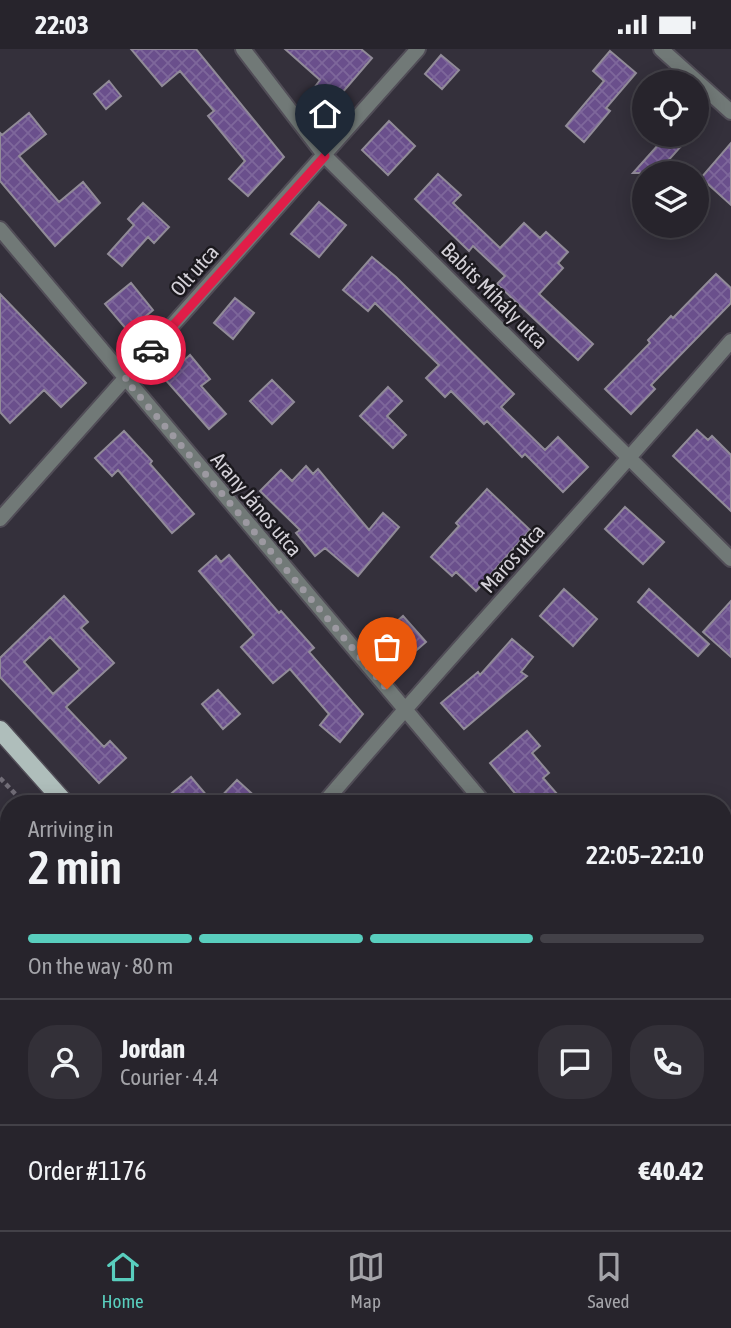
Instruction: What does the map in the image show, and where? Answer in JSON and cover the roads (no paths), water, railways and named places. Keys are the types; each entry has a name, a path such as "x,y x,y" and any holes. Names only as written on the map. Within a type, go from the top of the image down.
{"main road":[{"path":"0,730 58,795"}],"street":[{"name":"Babits Mihály utca","path":"243,49 325,156 731,559"},
{"name":"Olt utca","path":"0,519 418,49"},
{"path":"661,49 731,111"},
{"name":"Arany János utca","path":"0,229 477,795"},
{"name":"Maros utca","path":"331,795 404,709 630,459 731,341"}]}
